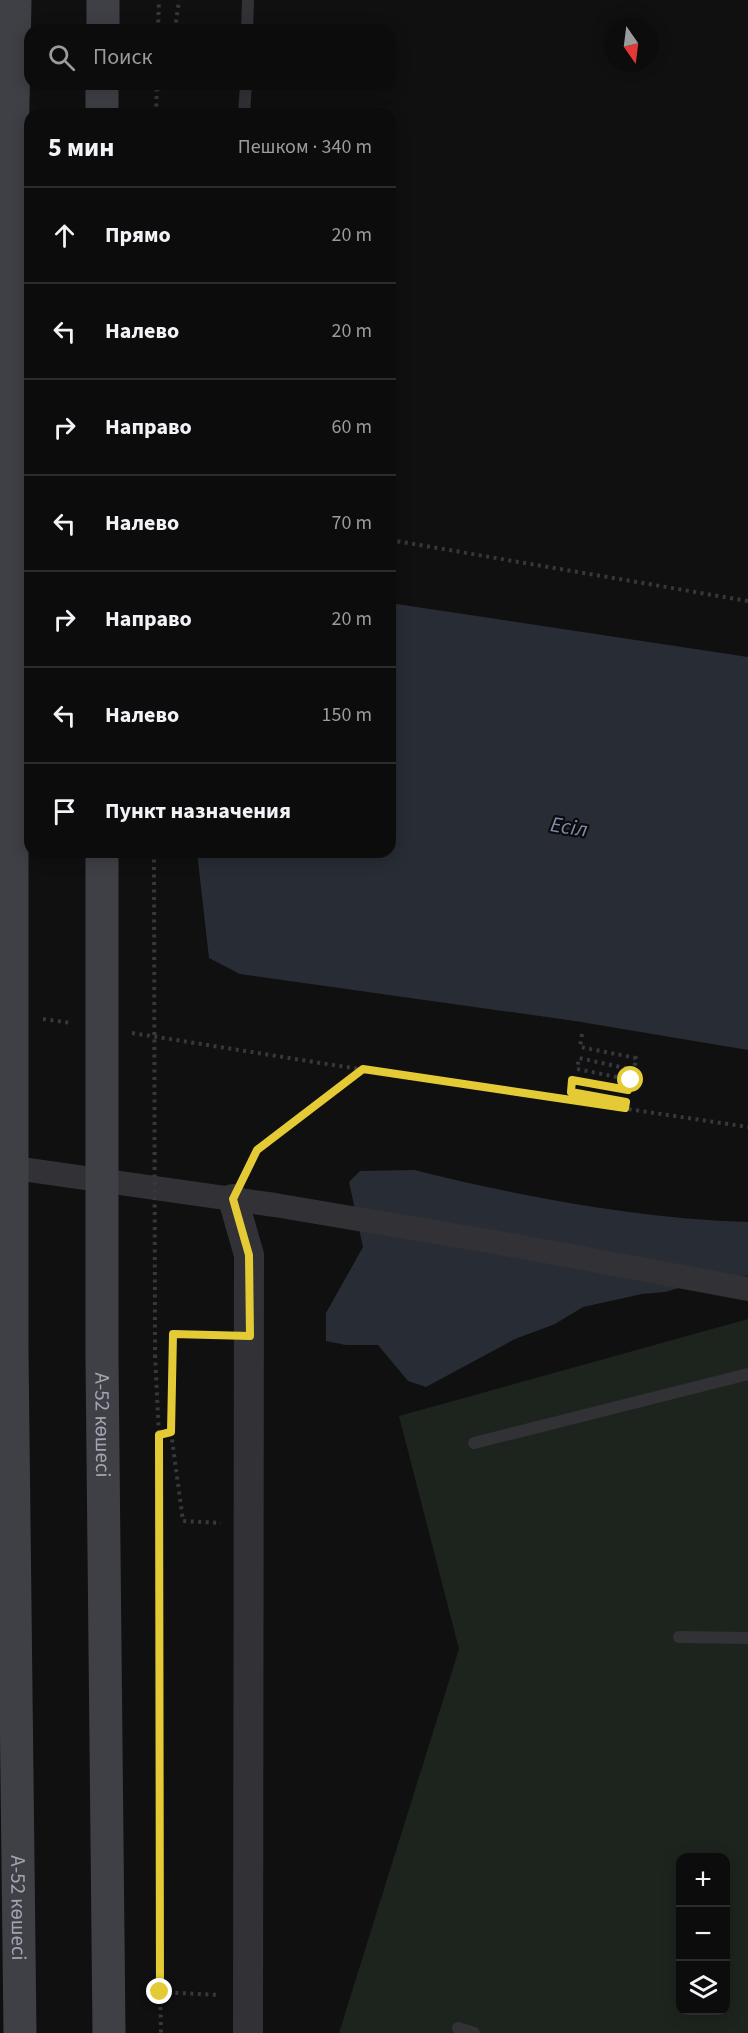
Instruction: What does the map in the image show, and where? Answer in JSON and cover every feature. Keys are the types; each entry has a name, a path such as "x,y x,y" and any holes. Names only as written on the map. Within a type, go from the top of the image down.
{"main road":[{"name":"А-52 көшесі","path":"15,0 12,152 12,1351 20,2033"},
{"path":"103,0 103,24"},
{"path":"102,90 102,108"},
{"name":"А-52 көшесі","path":"102,858 102,1358 109,2033"}],"street":[{"path":"0,1166 233,1199 517,1246 748,1289"},
{"path":"233,1199 249,1255 248,2033"}],"lane":[{"path":"247,24 248,0"},
{"path":"244,108 246,90"},
{"path":"0,272 20,277"},
{"path":"474,1443 748,1374"},
{"path":"680,1637 748,1638"},
{"path":"458,2028 474,2033"}],"path":[{"path":"158,24 159,0"},
{"path":"176,24 179,0"},
{"path":"156,108 157,90"},
{"path":"396,541 748,601"},
{"path":"154,858 154,1355 159,1435 161,2033"},
{"path":"34,1017 80,1025"},
{"path":"126,1032 748,1127"},
{"path":"582,1034 580,1047 636,1058 634,1070 579,1058 577,1069 631,1080 628,1090 572,1080 571,1092 626,1102 625,1108"},
{"path":"233,1199 257,1150 363,1069"},
{"path":"249,1525 183,1521 171,1432 173,1334 250,1336"},
{"path":"159,1435 171,1432"},
{"path":"160,1992 248,1996"}],"shaded area":[{"path":"748,1319 748,2033 339,2033 459,1649 399,1416"}],"water":[{"name":"Есіл","path":"396,604 748,657 748,1050 575,1021 240,974 209,958 198,858 396,858"},
{"path":"414,1170 580,1205 663,1216 748,1222 748,1276 726,1275 665,1292 642,1294 583,1307 555,1324 515,1339 426,1387 408,1381 378,1345 346,1345 326,1341 326,1313 363,1247 349,1182 360,1171"}],"route":[{"path":"160,1992 159,1435 171,1432 173,1334 250,1336 249,1255 233,1199 257,1150 363,1069 625,1108 626,1102 571,1092 572,1080 628,1090 631,1080"}]}
